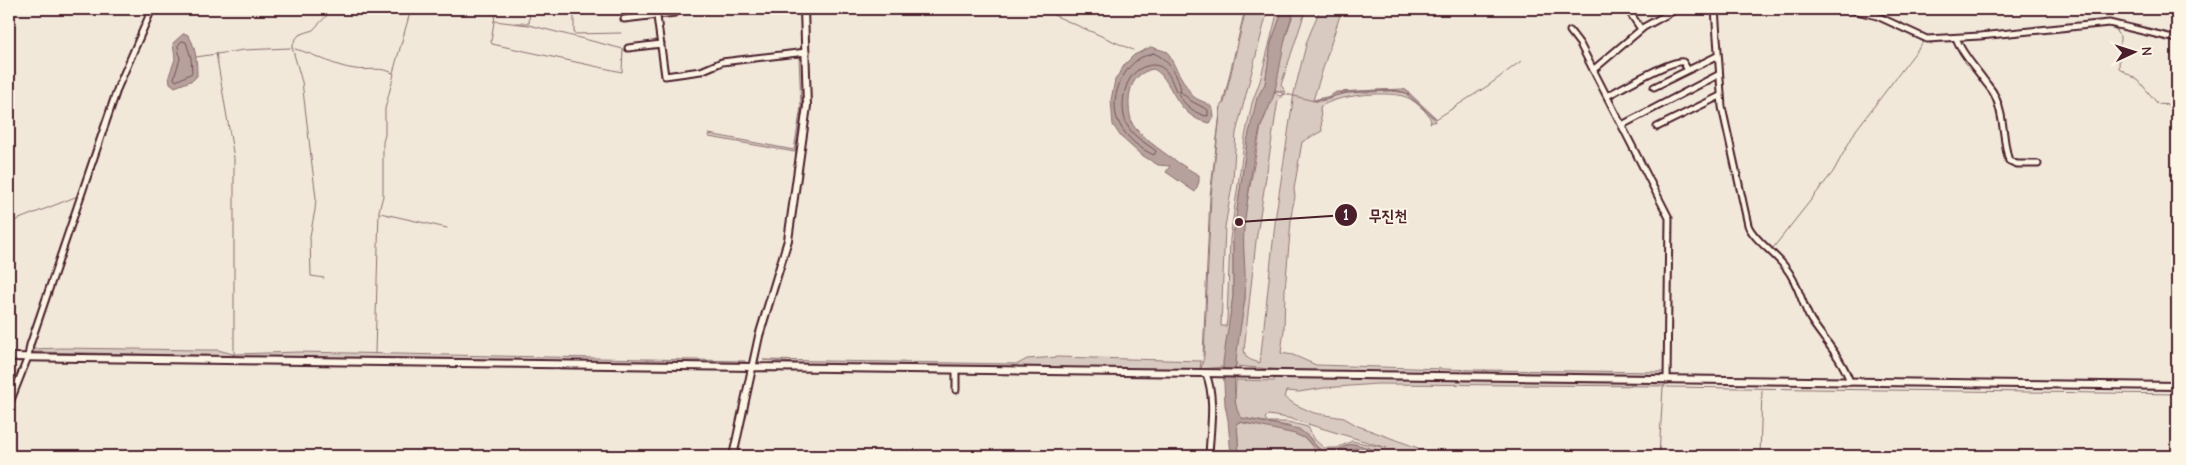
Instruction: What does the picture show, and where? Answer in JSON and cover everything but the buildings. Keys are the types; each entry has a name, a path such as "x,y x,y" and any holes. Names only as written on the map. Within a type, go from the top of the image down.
{"main road":[{"path":"733,456 759,336 788,240 807,106 804,9"},
{"path":"9,357 2177,386"}],"street":[{"path":"9,405 28,357 30,345 118,87 152,9"},
{"path":"656,9 665,76 701,71 722,62 806,52"},
{"path":"1593,70 1641,29 1677,9"},
{"path":"1715,9 1720,96 1728,141 1750,230 1774,253 1794,279 1811,320 1827,341 1850,382"},
{"path":"1848,9 1877,16 1927,39 1956,38 2110,23 2177,39"},
{"path":"1628,10 1641,29"},
{"path":"624,19 675,13"},
{"path":"1570,31 1580,44 1670,218 1667,380"},
{"path":"1956,38 1960,47 1985,82 1992,88 1997,98 2002,115 2008,161 2017,164 2038,164"},
{"path":"628,48 661,44"},
{"path":"1654,87 1717,56"},
{"path":"1607,96 1657,70 1679,61 1683,62 1688,70"},
{"path":"1622,125 1718,75"},
{"path":"1657,127 1720,96"},
{"path":"956,370 956,390"},
{"path":"1209,374 1211,400 1209,456"}],"shaded area":[{"path":"1246,9 1268,9 1236,133 1233,180 1225,227 1221,326 1226,326 1227,320 1230,239 1245,137 1252,103 1260,81 1277,14 1279,9 1283,9 1271,43 1265,84 1260,93 1247,142 1233,238 1233,296 1223,367 1201,369 1204,356 1211,196 1221,105 1224,103"},
{"path":"1295,9 1306,9 1281,85 1286,92 1275,90 1282,47"},
{"path":"1320,9 1342,9 1313,100 1330,96 1336,92 1364,91 1336,93 1330,98 1315,101 1330,99 1337,94 1391,91 1406,93 1420,106 1407,97 1373,94 1348,97 1320,107 1322,131 1302,142 1294,189 1295,197 1292,210 1281,353 1293,355 1316,365 1484,370 1483,374 1281,370 1236,366 1236,352 1245,298 1244,219 1261,127 1275,92 1279,96 1285,94 1278,100 1256,241 1244,350 1248,358 1260,363 1276,214 1294,93 1307,41"},
{"path":"800,55 803,91 801,116 795,152 709,137 709,134 794,150 801,107 799,57 723,64"},
{"path":"1402,89 1406,90 1436,118 1432,116 1408,93 1380,90"},
{"path":"1420,106 1436,121 1430,123 1430,117"},
{"path":"31,349 218,350 233,354 233,356 33,352"},
{"path":"299,352 745,361 745,363 234,356 234,354"},
{"path":"1058,357 1201,361 1200,369 1190,370 804,364 763,360 1018,364 1027,359"},
{"path":"1484,370 1664,372 1664,376 1487,374 1487,371"},
{"path":"1275,377 1665,382 1665,386 1377,384 1299,392 1286,391 1284,397 1314,413 1344,418 1358,426 1440,456 1398,456 1354,444 1338,450 1322,451 1309,437 1288,426 1242,418 1236,406 1236,380 1274,381","holes":["1268,415 1288,418 1387,448 1352,441 1337,448 1324,448 1315,440 1308,427 1288,422 1267,422 1265,418"]},
{"path":"1237,423 1291,432 1306,439 1315,450 1331,455 1352,448 1388,456 1239,456"}],"water":[{"path":"1283,9 1295,9 1285,39 1274,95 1260,129 1245,219 1245,299 1236,362 1235,397 1237,410 1242,418 1299,429 1322,451 1338,450 1354,444 1398,456 1388,456 1356,448 1338,454 1322,454 1306,439 1295,434 1240,422 1237,423 1239,456 1231,456 1225,405 1223,362 1233,296 1233,238 1247,142 1257,98 1265,84 1271,43"},
{"path":"183,34 187,34 194,48 197,76 193,80 175,87 170,83 169,76 175,59 173,43"},
{"path":"1151,47 1168,52 1194,97 1213,109 1214,117 1209,123 1197,119 1188,113 1165,80 1153,69 1144,72 1138,77 1133,83 1130,92 1129,108 1132,123 1152,143 1183,166 1199,175 1199,182 1195,192 1166,172 1170,166 1158,165 1140,154 1121,137 1113,125 1111,100 1115,80 1125,64 1134,55"}],"waterway":[{"path":"324,278 311,276 310,236 316,198 302,82 292,47 299,35 313,30 333,9"},
{"path":"393,73 411,9"},
{"path":"494,21 529,25 623,49 622,72 492,44 491,41 496,9"},
{"path":"516,23 529,23 530,9"},
{"path":"574,9 574,34 621,33"},
{"path":"1040,9 1133,50"},
{"path":"1203,356 1210,196 1221,105 1245,9"},
{"path":"1835,9 1846,10"},
{"path":"2071,29 2109,26"},
{"path":"2115,27 2120,36 2119,68 2139,81 2158,104 2170,105"},
{"path":"1915,36 1932,44"},
{"path":"1773,248 1833,172 1856,130 1924,41"},
{"path":"196,57 244,50 291,48"},
{"path":"295,49 331,63 360,69 380,69 394,74 385,109 383,196 379,211 375,353"},
{"path":"216,53 234,158 234,355"},
{"path":"1274,91 1314,101 1348,93 1391,90 1404,92 1436,119 1489,85 1521,61"},
{"path":"9,223 78,196"},
{"path":"380,213 447,228"},
{"path":"1659,456 1663,387 1665,387"},
{"path":"1667,387 2177,394"},
{"path":"1760,456 1762,390"}],"place":[{"name":"무진천","path":"1239,222"}]}
